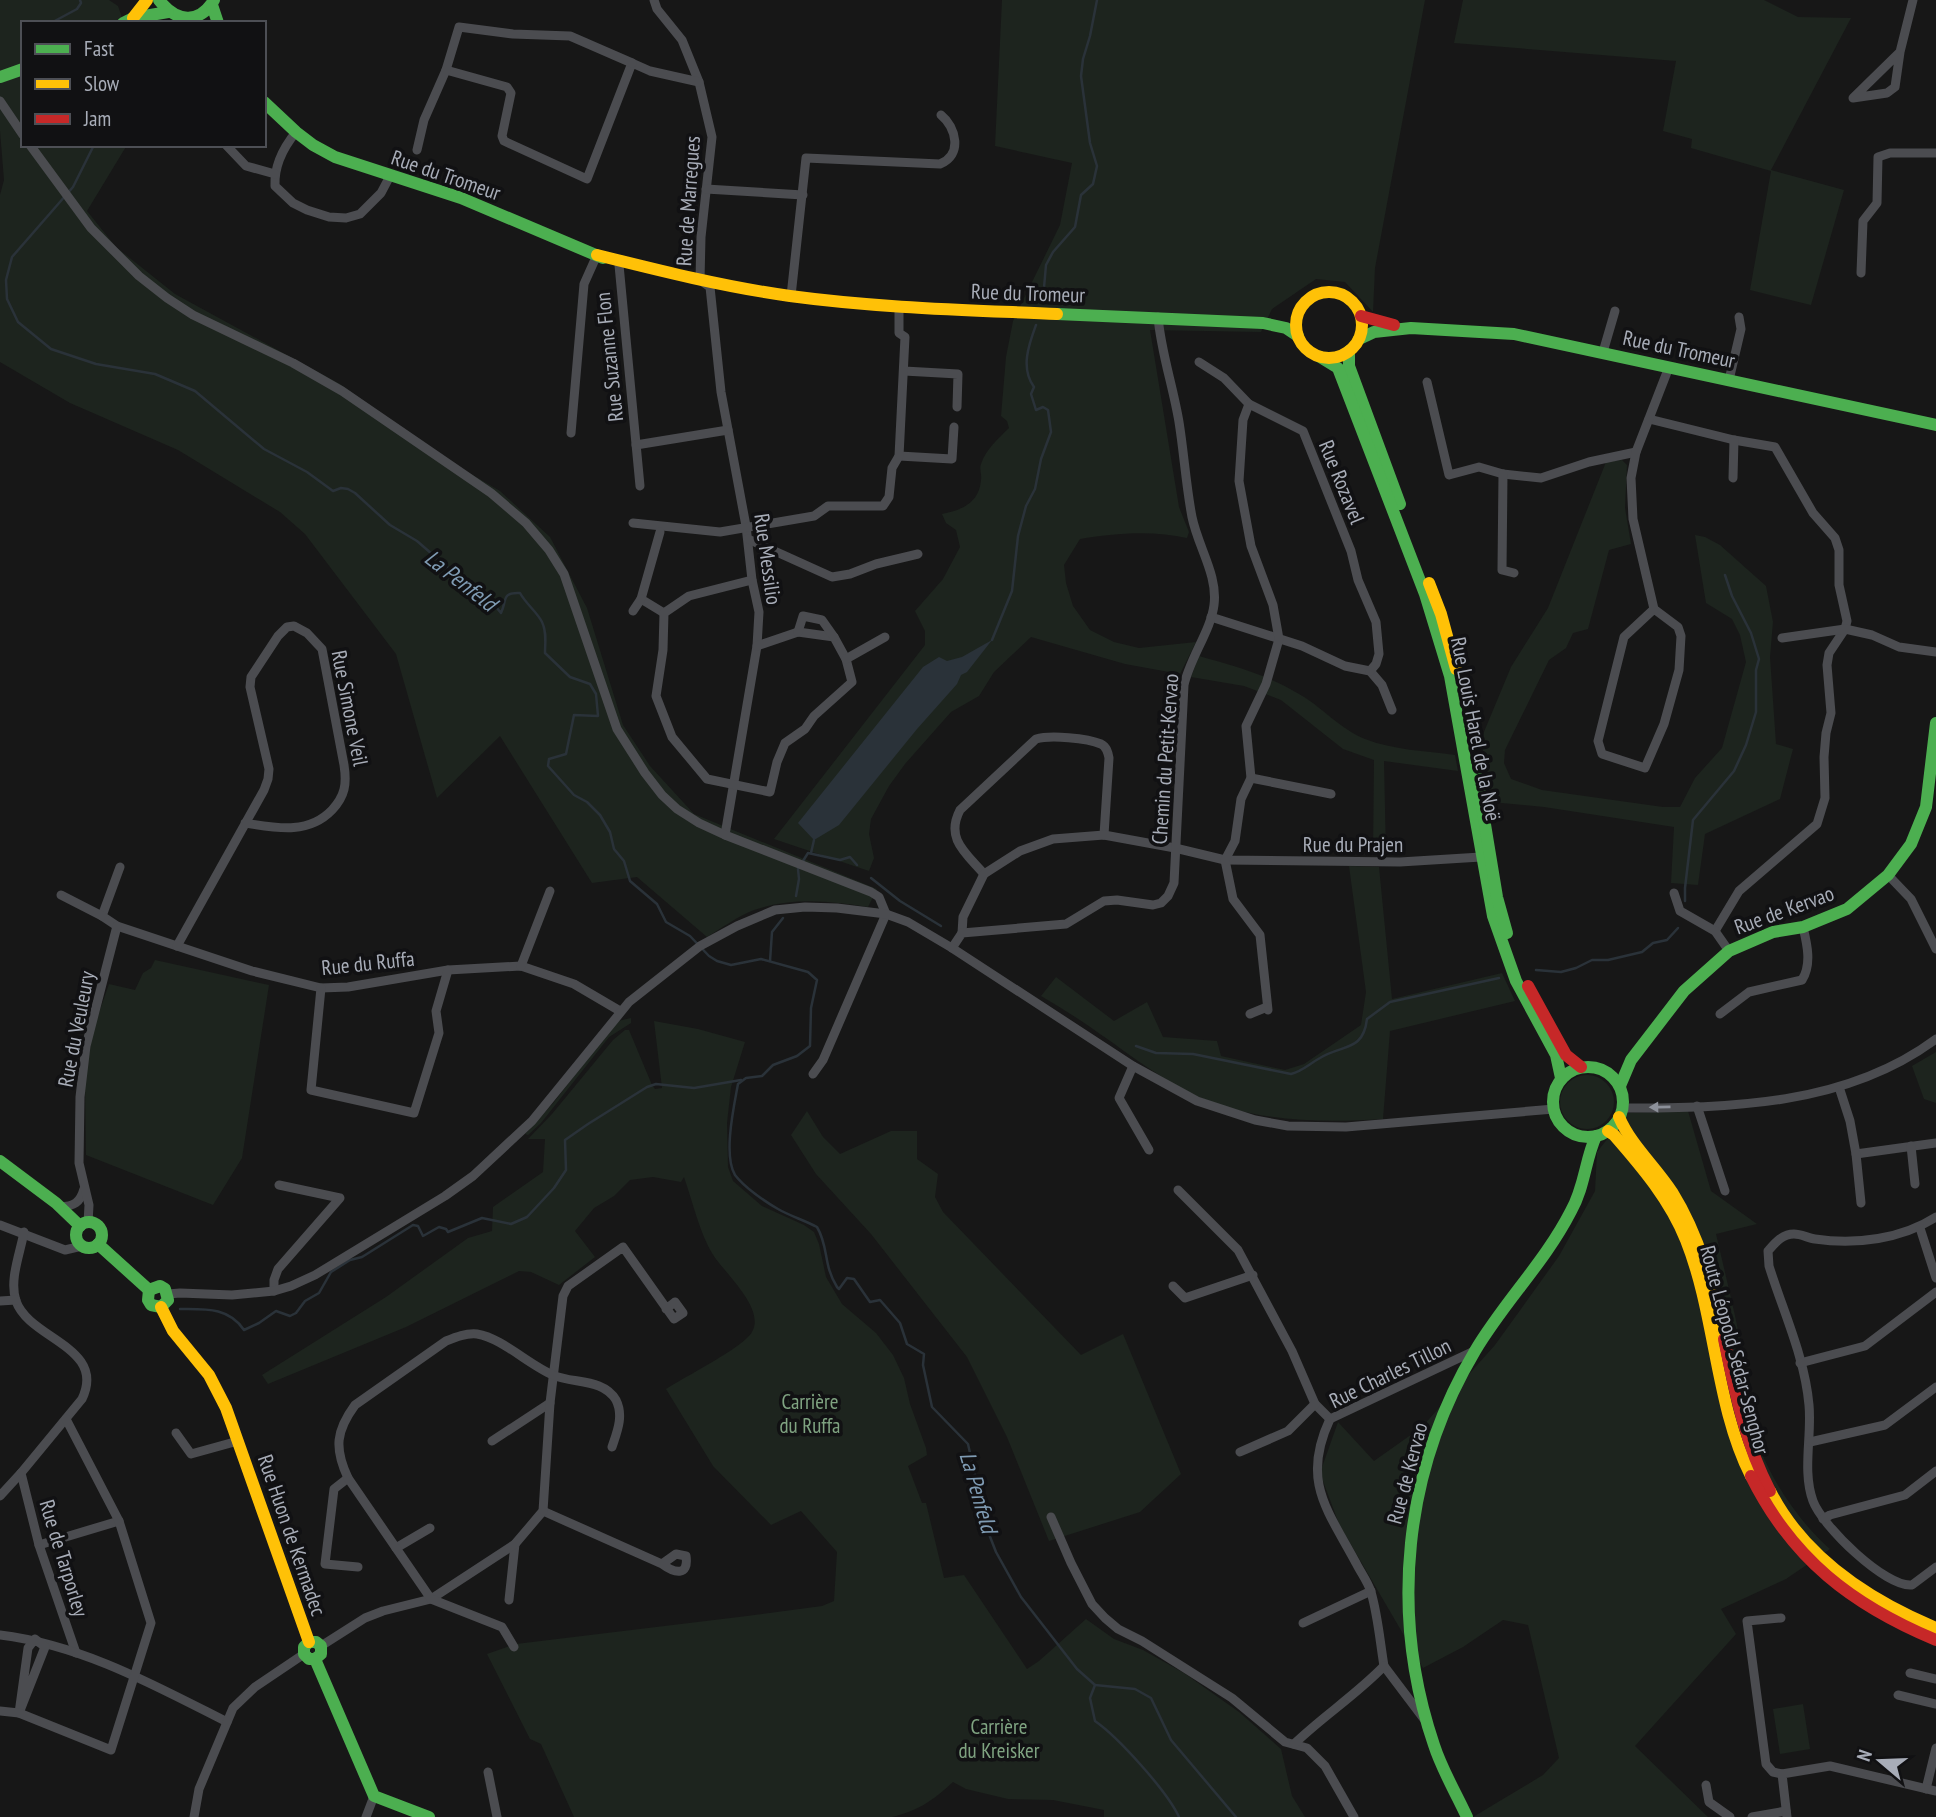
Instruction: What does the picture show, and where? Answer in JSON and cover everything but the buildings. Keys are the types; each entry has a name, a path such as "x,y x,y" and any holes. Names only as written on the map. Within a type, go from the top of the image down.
{"main road":[{"path":"128,20 147,0"},
{"path":"159,0 168,12"},
{"path":"128,20 168,12 192,21 213,3"},
{"path":"213,3 218,21"},
{"path":"0,77 21,70"},
{"name":"Rue du Tromeur","path":"266,95 291,128"},
{"name":"Rue du Tromeur","path":"266,104 313,145 335,157 473,203 619,265 705,283 791,296 899,307 1263,323 1286,328 1298,336"},
{"name":"Rue du Tromeur","path":"597,255 705,283"},
{"path":"1332,292 1345,296 1355,304 1361,316 1359,339 1349,351 1330,358 1311,352 1298,336 1300,310 1308,300 1320,294 1332,292"},
{"name":"Rue du Tromeur","path":"1263,323 1300,310"},
{"name":"Rue du Tromeur","path":"1361,316 1411,328 1514,334 1936,425"},
{"name":"Rue du Tromeur","path":"1359,339 1374,332 1411,328"},
{"name":"Rue Louis Harel de la Noë","path":"1349,351 1349,366 1441,614 1452,651 1497,897 1513,951 1534,1000 1566,1055 1581,1067"},
{"name":"Rue Louis Harel de la Noë","path":"1320,357 1338,368 1438,633 1459,718 1493,916 1506,957 1529,1010 1556,1055 1561,1078"},
{"name":"Rue de Kervao","path":"1620,1086 1631,1060 1685,991 1729,951 1773,932 1802,927 1847,909 1888,875 1911,844 1926,807 1936,723"},
{"path":"1604,1070 1631,1060"},
{"path":"1593,1066 1604,1070 1614,1077 1620,1086 1623,1098 1621,1112 1616,1124 1602,1134 1577,1136 1563,1127 1554,1109 1555,1088 1561,1078 1570,1071 1593,1066"},
{"name":"Route Léopold Sédar-Senghor","path":"1621,1112 1627,1134 1664,1181 1685,1214 1708,1280 1744,1430 1759,1469 1783,1513 1820,1558 1853,1586 1900,1614 1936,1628"},
{"name":"Rue de Kervao","path":"1467,1817 1434,1745 1412,1655 1408,1601 1413,1514 1422,1477 1444,1412 1474,1351 1533,1274 1555,1239 1577,1200 1587,1170 1591,1146 1602,1134"},
{"name":"Route Léopold Sédar-Senghor","path":"1602,1134 1614,1135 1657,1186 1686,1239 1735,1433 1749,1473 1771,1513 1804,1557 1846,1593 1895,1623 1936,1640"},
{"path":"1577,1136 1587,1170"},
{"path":"0,1161 60,1208 84,1224 97,1226 101,1235 98,1244 90,1248 82,1246 76,1237 84,1224"},
{"path":"98,1244 149,1290"},
{"path":"160,1286 168,1294 165,1304 161,1307 151,1305 148,1300 149,1290 160,1286"},
{"name":"Rue Huon de Kermadec","path":"161,1307 173,1331 215,1385 226,1408 313,1650 374,1796"},
{"path":"374,1796 429,1817"}],"street":[{"name":"Rue de Marregues","path":"654,0 657,9 682,40 699,82 712,137 712,156 706,189 705,283"},
{"path":"1900,52 1853,98 1887,93 1895,87 1900,52 1913,0"},
{"path":"417,150 424,120 446,70 456,29 464,26 513,34 570,36 650,71 699,82"},
{"path":"446,70 507,87 511,93 502,136 504,141 587,179 632,63"},
{"path":"0,101 21,132"},
{"path":"791,296 806,158 940,164 947,161 955,149 950,122 941,115"},
{"path":"291,128 275,174 275,186 293,204 329,217 346,218 360,214 381,193 390,176"},
{"path":"31,147 77,210 112,251 167,298 193,315 293,363 342,391 491,494 526,523 549,550 564,574 617,729 662,795 677,809 725,835 854,884 879,897 886,914 823,1060 813,1074"},
{"path":"228,147 246,166 275,174"},
{"path":"1861,273 1863,221 1877,203 1878,157 1890,153 1936,153"},
{"path":"706,189 803,195"},
{"path":"571,433 584,284 597,255"},
{"name":"Rue Suzanne Flon","path":"619,265 640,485"},
{"name":"Rue Messilio","path":"705,283 759,612 757,646 725,835"},
{"path":"633,523 720,532 814,516 828,506 883,506 888,497 891,468 899,456 905,337 899,332 899,307"},
{"path":"1603,352 1615,311"},
{"name":"Chemin du Petit-Kervao","path":"962,933 1066,924 1104,901 1117,900 1146,905 1161,903 1174,883 1184,685 1214,605 1212,578 1192,519 1178,419 1158,317"},
{"path":"1729,380 1741,329 1739,317"},
{"name":"Rue Rozavel","path":"1199,362 1224,378 1249,404 1303,431 1376,622 1379,653 1376,664 1370,671"},
{"path":"1654,609 1624,637 1598,741 1602,754 1645,768 1664,724 1679,670 1681,636 1678,627 1654,609 1633,519 1631,478 1636,452 1669,367"},
{"path":"904,371 958,374 957,407"},
{"path":"1427,382 1448,475 1479,467 1503,474 1541,478 1589,462 1636,452"},
{"path":"1249,404 1243,421 1239,481 1251,545 1269,592 1279,639 1269,675 1245,726 1251,778 1241,799 1235,841 1226,860 1233,898 1260,935 1267,1009 1250,1014"},
{"path":"1648,419 1734,440 1775,446 1813,513 1835,538 1839,550 1839,586 1845,606 1845,629 1833,644 1827,665 1831,712 1826,733 1825,798 1820,818 1817,824 1739,891 1715,931"},
{"path":"899,456 952,459 954,427"},
{"name":"Rue Suzanne Flon","path":"636,445 728,429"},
{"path":"1733,478 1734,440"},
{"path":"1503,474 1502,570 1514,573"},
{"path":"633,611 641,599 660,532"},
{"path":"748,539 832,577 918,554"},
{"path":"664,613 689,596 752,580"},
{"path":"641,599 664,613"},
{"path":"664,613 663,650 656,696 672,737 707,779 770,792 785,743 805,729 814,716 852,682 846,659 822,620 803,616 798,632"},
{"path":"1211,617 1302,646 1345,666 1370,671 1382,685 1392,710"},
{"name":"Rue Simone Veil","path":"294,626 307,633 322,649 344,765 344,793 325,817 312,826 282,828 245,824 264,790 269,769 250,687 251,677 278,636 287,627 294,626"},
{"path":"1782,638 1845,629 1872,635 1899,647 1936,652"},
{"path":"757,646 798,632 834,637"},
{"path":"846,659 885,637"},
{"path":"952,948 962,933 964,917 984,874 955,840 953,822 960,810 1036,739 1046,736 1076,740 1101,744 1107,749 1109,758 1104,835"},
{"path":"1251,778 1331,794"},
{"path":"177,946 245,824"},
{"name":"Rue du Prajen","path":"984,874 1032,845 1053,839 1104,835 1226,860 1399,862 1481,857"},
{"path":"102,916 120,867"},
{"path":"1888,875 1911,899 1936,949"},
{"path":"521,966 550,891"},
{"name":"Rue de Kervao","path":"1674,894 1680,911 1715,931 1729,951"},
{"name":"Rue du Ruffa","path":"61,895 117,926 252,971 321,988 348,987 448,970 521,966 575,984 620,1012"},
{"path":"168,1294 232,1295 274,1291 291,1286 314,1275 445,1196 473,1176 532,1121 620,1012 688,955 718,935 775,910 805,907 886,914 908,922 1133,1066 1206,1105 1255,1120 1288,1126 1346,1127 1554,1109"},
{"name":"Rue du Veuleury","path":"84,1224 89,1205 79,1163 80,1097 86,1045 117,926"},
{"path":"1720,1014 1749,992 1802,980 1808,963 1802,927"},
{"path":"321,988 311,1090 414,1112 439,1033 436,1011 448,970"},
{"path":"1621,1112 1781,1100 1839,1087 1890,1067 1936,1039"},
{"path":"1133,1066 1119,1098 1149,1150"},
{"path":"1839,1087 1850,1121 1861,1203"},
{"path":"1697,1106 1725,1191"},
{"path":"1856,1153 1936,1143"},
{"path":"1911,1146 1915,1184"},
{"path":"274,1291 278,1269 340,1198 279,1185"},
{"path":"60,1208 72,1207 78,1203 84,1187"},
{"path":"1178,1189 1238,1250 1292,1351 1315,1404 1331,1419"},
{"path":"1936,1217 1920,1228 1881,1238 1841,1241 1793,1234 1779,1238 1768,1251 1769,1266 1800,1363 1809,1403 1808,1469 1813,1501 1836,1536 1898,1584 1912,1585 1936,1567"},
{"path":"0,1225 65,1250 82,1246"},
{"path":"1920,1228 1936,1278"},
{"path":"0,1301 16,1300 14,1280 24,1232"},
{"path":"194,1817 200,1789 227,1722 233,1708 242,1698 365,1618 431,1599 515,1544 542,1511 550,1403 563,1296 568,1286 623,1247 666,1309"},
{"path":"1173,1286 1185,1298 1253,1275"},
{"path":"1800,1363 1865,1346 1936,1292"},
{"name":"Rue de Tarporley","path":"0,1496 66,1419 88,1387 84,1368 66,1344 29,1321 16,1300"},
{"path":"514,1647 502,1627 431,1599 348,1478 339,1460 338,1439 345,1419 355,1405 446,1341 477,1334 554,1376 599,1386 610,1393 620,1413 612,1447"},
{"name":"Rue Charles Tillon","path":"1384,1666 1371,1591 1322,1498 1316,1478 1319,1447 1331,1419 1474,1351"},
{"path":"1810,1442 1885,1425 1936,1387"},
{"path":"492,1441 550,1403"},
{"path":"1240,1452 1288,1431 1315,1404"},
{"path":"0,1711 19,1713 111,1749 150,1623 119,1521 66,1419"},
{"name":"Rue Huon de Kermadec","path":"176,1433 191,1454 238,1441"},
{"path":"1823,1519 1905,1495 1936,1471"},
{"name":"Rue de Tarporley","path":"21,1474 39,1545 76,1653"},
{"path":"348,1478 334,1489 325,1564 358,1567"},
{"path":"542,1511 662,1564"},
{"path":"1051,1517 1070,1563 1092,1604 1105,1618 1118,1629 1142,1641 1232,1698 1285,1742 1307,1748 1325,1766 1354,1817"},
{"path":"39,1545 119,1521"},
{"path":"396,1548 430,1528"},
{"path":"509,1600 515,1544"},
{"path":"1303,1623 1371,1591"},
{"path":"1781,1618 1747,1621 1766,1764 1773,1772 1782,1774 1830,1766 1931,1790 1936,1748"},
{"path":"0,1635 35,1639 135,1675 227,1722"},
{"path":"19,1713 45,1647 35,1639"},
{"path":"19,1713 28,1648 35,1639"},
{"path":"1294,1744 1317,1721 1364,1688 1384,1666 1427,1723"},
{"path":"1910,1673 1936,1679"},
{"path":"1898,1695 1936,1704"},
{"path":"488,1772 497,1817"},
{"path":"1752,1817 1787,1814 1782,1774"},
{"path":"1706,1784 1709,1802 1730,1817"},
{"path":"366,1817 374,1796"}],"green space":[{"path":"0,0 109,0 118,6 123,21 21,21 21,147 126,147 87,211 116,247 175,294 340,384 449,461 500,491 550,537 587,608 623,725 650,766 694,814 877,889 868,907 825,902 782,903 748,913 707,937 637,877 592,883 500,736 437,798 396,654 305,534 280,512 178,450 70,403 0,362 0,195 4,180 0,131"},
{"path":"1002,0 1425,0 1375,268 1373,312 1345,282 1316,279 1272,309 1261,332 1150,330 1179,507 1189,532 1187,538 1134,533 1080,539 1064,565 1073,606 1090,630 1114,642 1139,648 1196,642 1180,674 1125,664 1031,637 994,672 979,696 951,712 889,786 871,819 869,834 874,858 869,871 774,839 925,645 925,631 915,611 943,579 960,547 956,530 946,523 942,514 963,508 973,500 980,488 980,466 983,459 1009,428 1007,421 1001,416 1006,357 1013,321 1060,225 1072,163 995,146"},
{"path":"1463,0 1764,0 1798,17 1851,18 1771,170 1844,190 1811,305 1750,290 1771,171 1691,148 1692,139 1663,131 1676,61 1454,43"},
{"path":"1622,460 1627,465 1625,508 1631,544 1609,550 1588,629 1573,633 1566,648 1549,660 1505,750 1504,763 1511,779 1542,790 1680,807 1695,778 1722,748 1746,662 1740,635 1732,619 1706,603 1695,535 1720,545 1766,586 1773,622 1770,657 1776,744 1793,749 1780,799 1705,834 1698,885 1671,883 1674,827 1544,807 1491,802 1481,739 1511,667 1548,608 1606,462"},
{"path":"1199,656 1287,687 1347,730 1365,739 1398,748 1455,755 1458,771 1384,761 1386,856 1373,855 1374,760 1343,749 1281,700 1244,686 1191,677"},
{"path":"1349,866 1379,867 1392,999 1502,973 1515,1001 1390,1031 1383,1119 1290,1119 1244,1112 1221,1105 1173,1084 1041,996 1056,977 1114,1021 1147,1002 1163,1037 1217,1041 1221,1056 1285,1070 1304,1064 1361,1025 1366,992"},
{"path":"155,960 269,985 242,1158 213,1205 86,1155 85,1082 92,1033 109,984 135,990 143,973 151,968"},
{"path":"631,1018 631,1023 609,1037 541,1123 528,1135 525,1134 618,1021"},
{"path":"654,1021 745,1042 731,1087 727,1123 728,1167 733,1181 762,1206 814,1232 826,1277 842,1304 876,1333 893,1355 904,1378 926,1448 927,1455 908,1466 922,1503 926,1503 944,1578 964,1575 1027,1669 1086,1619 1114,1639 1143,1650 1184,1673 1239,1712 1281,1749 1292,1796 1305,1817 1104,1817 1104,1810 1053,1800 1008,1799 966,1789 953,1782 925,1804 892,1817 574,1817 541,1744 530,1739 487,1654 516,1644 822,1606 834,1601 837,1552 801,1511 771,1525 713,1466 666,1389 738,1346 752,1332 755,1322 748,1301 708,1245 684,1177 681,1182 653,1177 630,1180 614,1196 594,1208 575,1231 595,1257 559,1285 531,1272 519,1271 406,1327 268,1384 262,1375 386,1297 468,1238 492,1231 493,1207 543,1172 545,1139 528,1139 613,1040 625,1030 629,1030 652,1085 655,1089 662,1088"},
{"path":"1936,1052 1936,1103 1924,1099 1912,1066"},
{"path":"1587,1075 1606,1083 1614,1102 1606,1121 1587,1129 1568,1121 1560,1102 1568,1083"},
{"path":"807,1111 823,1137 840,1154 891,1131 917,1131 917,1159 938,1174 935,1197 943,1212 1081,1355 1123,1334 1181,1474 1140,1512 1049,1541 1007,1437 967,1357 871,1234 816,1174 791,1135"},
{"path":"1688,1111 1711,1191 1757,1224 1716,1234 1739,1332 1752,1418 1760,1449 1790,1504 1830,1549 1786,1579 1721,1609 1736,1634 1635,1746 1708,1817 1473,1817 1543,1775 1559,1758 1528,1625 1503,1620 1463,1647 1423,1668 1339,1524 1320,1473 1338,1422 1374,1461 1422,1427 1495,1345 1559,1256 1595,1191 1597,1152 1628,1113"},
{"path":"1803,1704 1810,1749 1780,1754 1773,1709"}],"shaded area":[{"path":"992,640 839,825 814,840 798,823 923,667 939,657 947,661 962,657"}],"waterway":[{"name":"La Penfeld","path":"55,21 77,9 80,0"},
{"path":"1043,299 1046,265 1053,252 1075,227 1081,195 1093,184 1097,166 1090,143 1081,76 1097,0"},
{"name":"La Penfeld","path":"93,147 73,187 12,257 6,280 7,299 18,322 51,349 96,364 155,374 195,391 264,449 307,472 333,491 341,488 355,493 390,525 417,541 478,594 488,597 501,613 507,596 520,593 542,622 545,653 570,677 590,684 596,694 598,716 574,715 566,754 549,759 548,766 574,795 587,802 600,815 610,832 614,849 624,861 630,881 657,904 666,922 690,936 717,961 731,965 761,959 808,972 817,980 811,1008 810,1046 797,1056 773,1065 762,1076 746,1078 738,1084 730,1143 735,1175 773,1206 817,1227 837,1287 839,1289 847,1278 854,1279 870,1302 880,1300 900,1323 907,1344 924,1354 923,1365 932,1407 968,1444 987,1529 996,1552 1021,1597 1077,1669 1095,1685 1135,1689 1151,1698 1171,1740 1236,1817"},
{"path":"992,640 1012,591 1018,536 1051,432 1048,410 1043,407 1036,410 1031,394 1034,387 1027,372 1027,356 1036,325"},
{"path":"1685,901 1693,820 1734,771 1746,745 1756,712 1756,670 1759,659 1751,633 1732,596 1725,575"},
{"path":"811,853 814,840"},
{"path":"796,896 798,869 808,853 840,860 850,857 857,865"},
{"path":"871,878 900,901 941,926"},
{"path":"770,961 772,932 783,918"},
{"path":"1536,970 1561,972 1592,960 1608,960 1642,952 1653,943 1667,940 1678,928"},
{"path":"1136,1046 1156,1053 1193,1054 1291,1074 1328,1054 1351,1046 1361,1037 1367,1019 1390,1002 1499,978"},
{"path":"180,1309 224,1313 238,1322 244,1330 276,1311 290,1316 296,1313 305,1301 319,1293 331,1272 350,1260 362,1257 413,1225 418,1226 423,1236 439,1227 448,1232 482,1218 511,1224 527,1217 554,1188 566,1170 565,1140 647,1087 656,1084 694,1088 741,1080"},
{"name":"La Penfeld","path":"1095,1685 1090,1698 1095,1721 1141,1765 1179,1817"}],"traffic: fast":[{"path":"159,0 173,13 187,18 201,14 214,0"},
{"path":"212,5 217,21"},
{"path":"127,21 168,12"},
{"path":"0,77 21,70"},
{"path":"266,104 296,132 335,157 461,198 603,258"},
{"path":"1057,314 1263,323 1286,328 1298,336"},
{"path":"1359,339 1374,332 1411,328 1514,334 1936,425"},
{"path":"1349,351 1349,366 1400,504"},
{"path":"1320,357 1338,368 1425,594 1450,676 1493,916 1516,981 1556,1055 1561,1078"},
{"path":"1620,1086 1631,1060 1684,991 1729,951 1773,932 1803,927 1847,909 1888,875 1911,844 1926,807 1936,723"},
{"path":"1477,776 1497,897 1507,933"},
{"path":"1581,1067 1595,1067 1608,1073 1617,1082 1623,1102 1621,1115 1613,1127 1595,1137 1581,1137 1568,1131 1559,1122 1553,1109 1553,1095 1559,1082 1568,1073 1581,1067"},
{"path":"1467,1817 1434,1745 1420,1695 1411,1644 1408,1594 1411,1543 1419,1493 1432,1444 1451,1397 1486,1333 1561,1230 1579,1192 1596,1136"},
{"path":"0,1161 56,1203 80,1226"},
{"path":"89,1222 98,1226 102,1235 98,1244 89,1248 80,1244 76,1235 80,1226 89,1222"},
{"path":"98,1244 149,1290"},
{"path":"149,1290 160,1286 165,1289 168,1300 161,1307"},
{"path":"149,1290 148,1300 151,1305 161,1307"},
{"path":"309,1642 316,1642 321,1646 321,1654 315,1659"},
{"path":"309,1642 304,1647 304,1654 309,1659 315,1659"},
{"path":"315,1659 374,1796 429,1817"}],"traffic: slow":[{"path":"133,18 147,0"},
{"path":"597,255 669,273 790,296 890,306 1057,314"},
{"path":"1329,292 1352,302 1362,325 1352,348 1329,358 1306,348 1296,325 1306,302 1329,292"},
{"path":"1429,583 1441,614 1456,669"},
{"path":"1619,1117 1630,1137 1682,1209 1710,1282 1724,1339"},
{"path":"1608,1131 1654,1184 1672,1211 1686,1240 1704,1299 1730,1420 1751,1476"},
{"path":"161,1307 173,1331 209,1375 226,1408 309,1642"},
{"path":"1770,1491 1801,1537 1841,1574 1887,1604 1936,1628"}],"traffic: jam":[{"path":"1361,316 1394,325"},
{"path":"1528,986 1566,1055 1581,1067"},
{"path":"1724,1339 1747,1436 1770,1491"},
{"path":"1751,1476 1785,1532 1827,1576 1877,1611 1936,1640"}],"park label":[{"name":"Carrière du Ruffa","path":"810,1413"},
{"name":"Carrière du Kreisker","path":"999,1738"}]}
